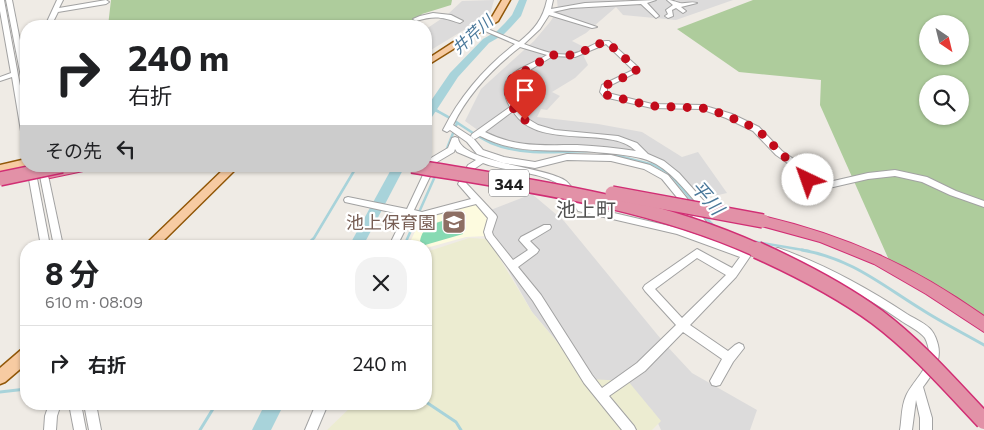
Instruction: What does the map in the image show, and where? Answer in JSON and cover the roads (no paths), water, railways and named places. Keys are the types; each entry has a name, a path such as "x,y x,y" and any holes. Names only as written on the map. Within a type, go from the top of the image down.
{"highway":[{"name":"344","path":"432,160 679,204 763,221 839,242 873,256 917,279 984,325"},
{"name":"344","path":"432,170 606,200 658,213 736,240 825,284 890,328 926,360 984,421"},
{"path":"0,175 23,172"},
{"path":"0,181 37,172"}],"main road":[{"path":"432,60 499,16 506,0"},
{"path":"0,169 20,164"},
{"path":"0,181 31,172"},
{"path":"156,240 228,172"},
{"path":"0,377 20,361"}],"street":[{"path":"1,0 20,103"},
{"path":"9,0 20,55"},
{"path":"51,20 60,0"},
{"path":"432,160 451,150 455,137 447,131 467,95 502,58 522,44 538,29 547,12 550,0"},
{"path":"547,12 557,5 570,2 643,2 653,0"},
{"path":"670,0 684,10"},
{"path":"56,10 106,2"},
{"path":"643,2 656,16"},
{"path":"668,16 672,14 668,12 669,10 676,4 694,3"},
{"path":"547,12 594,27"},
{"path":"416,19 436,14 447,15 460,21"},
{"path":"483,28 551,55 573,55 581,53 594,45 607,42 636,68 636,72 604,86 603,92 606,95 652,106 702,108 729,116 756,129 779,153 792,162 813,183 829,185 868,176 895,173 924,180 984,204"},
{"path":"0,43 17,39"},
{"path":"551,55 510,80 507,88 513,108 528,124 548,132 583,134 631,142 641,149 645,156"},
{"path":"0,78 15,74"},
{"path":"475,137 513,108"},
{"path":"449,126 460,134 518,147 550,150 596,149 645,156 668,168 710,213 697,216"},
{"path":"475,137 480,152 502,160 535,165 567,157 611,158 647,168 665,177 711,233 746,252"},
{"path":"454,144 460,150 494,164 549,176 564,184 581,209 678,231 746,252 769,250 806,261 829,272 928,334 934,344 934,355 928,374 909,400 906,430"},
{"path":"483,159 471,167 462,184 493,217 488,232 489,236 537,298 588,379 630,430"},
{"path":"38,172 45,240"},
{"path":"39,172 57,240"},
{"path":"396,240 411,213 429,172"},
{"path":"348,200 411,213 477,201"},
{"path":"512,266 534,250 524,240 547,227"},
{"path":"601,395 641,367 733,274 746,252"},
{"path":"729,358 682,325 648,288 697,253 733,274"},
{"path":"716,381 729,358 739,348"},
{"path":"918,388 925,410 926,430"},
{"path":"50,430 53,410"},
{"path":"76,410 80,430"},
{"path":"91,410 95,430"},
{"path":"310,430 319,410"}],"waterway":[{"name":"井芹川","path":"432,108 454,75 486,41 500,33 516,16 523,0"},
{"name":"井芹川","path":"432,108 438,111"},
{"name":"平川","path":"435,110 491,143 503,147 528,152 590,151"},
{"path":"446,151 457,123"},
{"name":"平川","path":"603,152 654,165 670,174 695,204"},
{"path":"312,240 353,172"},
{"name":"井芹川","path":"359,240 396,172"},
{"path":"407,240 436,174"},
{"name":"平川","path":"704,216 714,226"},
{"name":"平川","path":"751,241 809,251"},
{"name":"平川","path":"802,250 836,259 851,266 984,345"},
{"path":"0,392 20,390"},
{"path":"432,406 456,422 461,430"},
{"path":"200,430 212,410"},
{"name":"井芹川","path":"261,430 272,410"}],"place":[{"name":"池上保育園","path":"454,222"}],"district":[{"name":"池上町","path":"586,209"}]}
